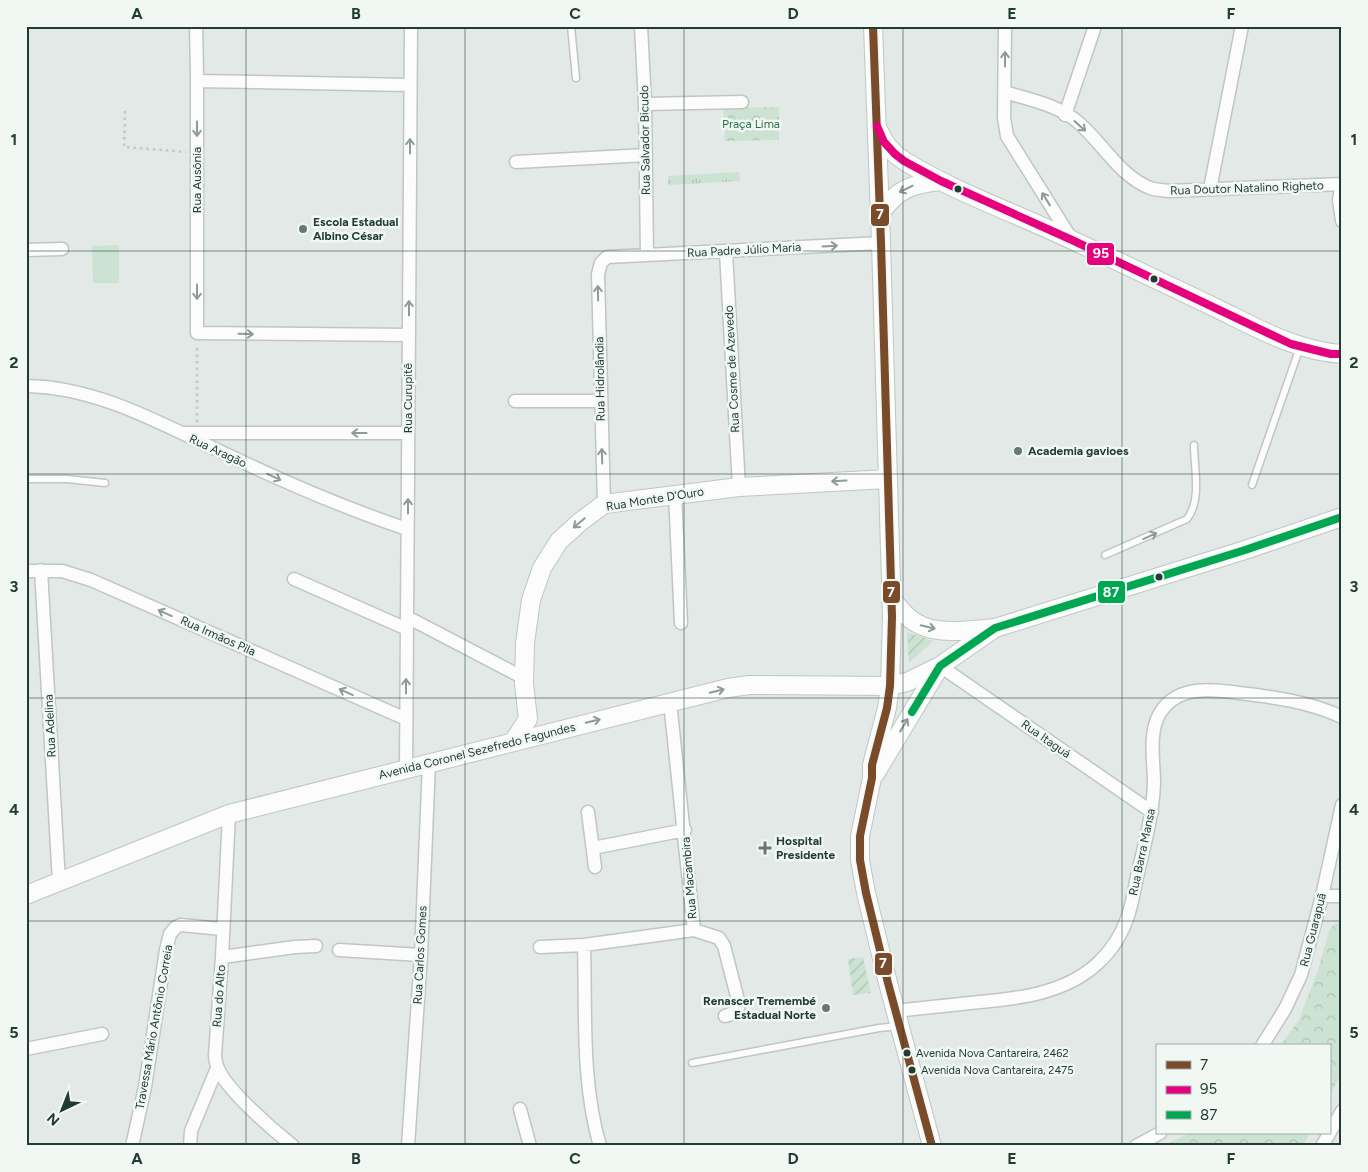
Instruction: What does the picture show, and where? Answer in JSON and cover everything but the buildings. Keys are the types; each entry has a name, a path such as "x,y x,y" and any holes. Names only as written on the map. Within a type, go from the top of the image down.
{"main road":[{"path":"873,26 888,479 891,598 890,686 887,708 872,765 872,778 860,836 860,860 866,893 897,1018 932,1146"},
{"path":"877,126 884,142 895,154 941,181 1072,240 1291,344 1331,354 1342,354"},
{"path":"880,214 893,197 906,188 941,181"},
{"name":"Rua Monte D'Ouro","path":"528,719 524,678 526,643 531,600 542,568 559,541 604,504 738,487 888,479"},
{"path":"891,598 918,625 928,628 947,630 995,628 1246,550 1342,517"},
{"name":"Avenida Coronel Sezefredo Fagundes","path":"26,895 229,814 670,702 749,685 890,686 907,682 940,666 995,628"},
{"path":"872,778 940,666"},
{"path":"513,742 528,719 546,733"}],"street":[{"name":"Rua Ausônia","path":"196,26 197,333"},
{"name":"Rua Curupitê","path":"406,770 411,26"},
{"name":"Rua Salvador Bicudo","path":"641,26 645,104 647,255"},
{"path":"1005,26 1004,118 1007,136 1072,240"},
{"path":"1065,115 1095,26"},
{"path":"1210,189 1242,26"},
{"path":"197,81 410,84"},
{"name":"Rua Doutor Natalino Righeto","path":"1005,92 1050,106 1078,122 1123,170 1152,188 1169,191 1342,184"},
{"path":"645,104 742,102"},
{"path":"516,162 646,155"},
{"path":"1342,184 1339,200 1342,221"},
{"name":"Rua Padre Júlio Maria","path":"607,257 881,243"},
{"path":"26,250 62,249"},
{"name":"Rua Cosme de Azevedo","path":"726,252 738,487"},
{"name":"Rua Hidrolândia","path":"604,504 598,274 601,263 607,257"},
{"path":"197,333 409,335"},
{"name":"Rua Aragão","path":"26,386 67,389 114,404 304,490 360,513 407,529"},
{"path":"515,401 601,401"},
{"path":"182,434 408,433"},
{"path":"675,494 681,623"},
{"name":"Rua Adelina","path":"41,570 59,882"},
{"name":"Rua Irmãos Pìla","path":"26,571 62,571 91,580 406,719"},
{"path":"294,579 407,623 524,678"},
{"name":"Rua Itaguá","path":"940,666 1152,812"},
{"name":"Rua Barra Mansa","path":"897,1018 1022,998 1055,988 1080,977 1097,964 1114,945 1128,917 1152,812 1154,729 1160,713 1169,702 1181,695 1196,690 1215,690 1267,697 1311,706 1330,711 1342,717"},
{"name":"Rua Macambira","path":"540,947 584,945 694,930 685,830 670,702"},
{"name":"Rua Carlos Gomes","path":"408,1146 421,955 429,764"},
{"name":"Rua Guarapuã","path":"1263,1044 1285,1009 1301,975 1322,896 1342,805"},
{"path":"588,812 595,867"},
{"name":"Rua do Alto","path":"217,1068 215,1055 229,814"},
{"path":"593,848 685,830"},
{"path":"1322,896 1342,896"},
{"name":"Travessa Mário Antônio Correia","path":"132,1146 145,1087 170,934 176,926 181,925 222,929"},
{"path":"694,930 719,938 724,946 739,1004 735,1012 725,1016"},
{"path":"584,945 587,1060 590,1098 600,1146"},
{"path":"222,957 316,946"},
{"path":"338,950 421,955"},
{"path":"26,1049 102,1034"},
{"path":"190,1146 191,1131 217,1068"},
{"path":"217,1068 228,1085 293,1146"},
{"path":"520,1109 530,1146"},
{"path":"1330,1132 1342,1111"},
{"path":"1136,1146 1158,1134"},
{"path":"1322,1146 1329,1134"}],"lane":[{"path":"571,26 576,78"},
{"path":"1252,485 1301,346"},
{"path":"1105,555 1187,519 1193,511 1196,498 1194,445"},
{"path":"26,479 106,483"},
{"path":"692,1063 879,1028 897,1018"}],"path":[{"path":"125,111 124,147 197,153"},
{"path":"196,433 197,333"}],"green space":[{"name":"Praça Lima","path":"779,107 779,140 725,141 723,108"},
{"path":"739,172 740,181 668,185 668,176"},
{"path":"119,245 119,283 93,283 92,246"},
{"path":"907,632 933,641 909,663"},
{"path":"1342,921 1342,1073 1330,1094 1330,1044 1281,1044 1299,1020 1318,970 1329,931 1334,924"},
{"path":"863,957 871,993 853,995 848,959"},
{"path":"1188,1134 1309,1134 1303,1146 1163,1146"}],"transit line":[{"name":"7","path":"873,26 892,617 890,686 887,708 872,765 872,778 860,836 860,860 888,983 932,1146"},
{"name":"95","path":"877,126 884,142 895,154 941,181 1072,240 1291,344 1331,354 1342,354"},
{"name":"87","path":"912,712 940,666 995,628 1245,550 1342,517"}],"place":[{"name":"Escola Estadual Albino César","path":"303,229"},
{"name":"Academia gavioes","path":"1018,451"},
{"name":"Hospital Presidente","path":"765,848"},
{"name":"Renascer Tremembé Estadual Norte","path":"826,1008"},
{"name":"Avenida Nova Cantareira, 2462","path":"907,1053"},
{"name":"Avenida Nova Cantareira, 2475","path":"912,1070"}]}
